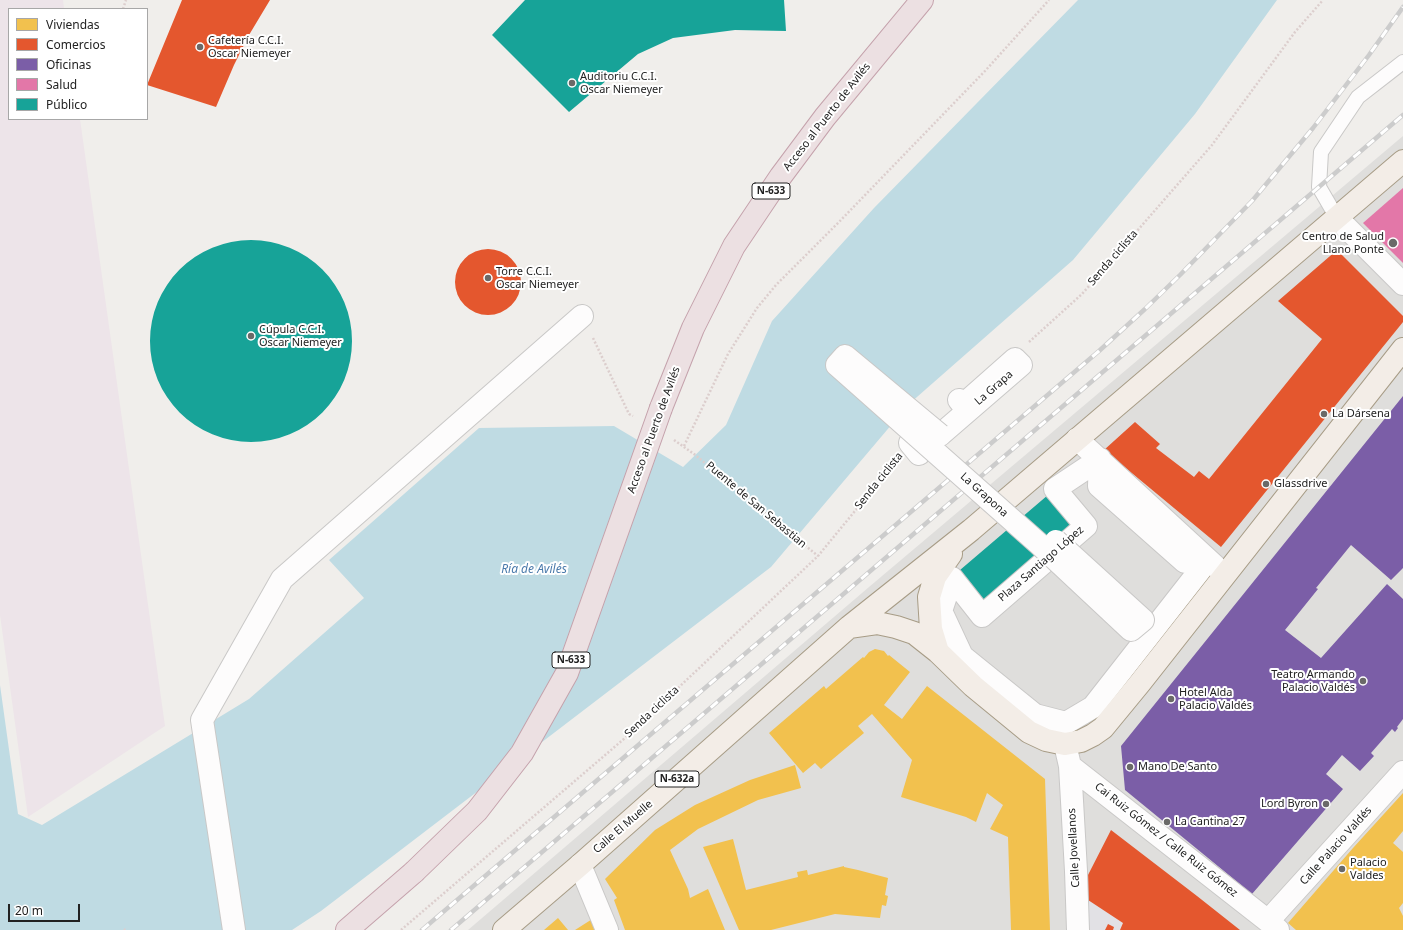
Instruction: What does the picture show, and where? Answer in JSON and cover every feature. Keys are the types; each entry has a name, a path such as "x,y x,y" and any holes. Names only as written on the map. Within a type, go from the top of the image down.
{"highway":[{"name":"Acceso al Puerto de Avilés","path":"347,930 414,872 476,811 522,753 566,673 661,408 693,328 734,246 781,176 825,117 922,0"}],"main road":[{"path":"938,652 931,629 929,597 935,577 947,559 971,530 1403,161"},
{"path":"849,627 877,623 914,633 938,652 973,686 1029,732 1046,740 1065,744 1081,741 1093,735 1103,728 1403,349"},
{"name":"Calle El Muelle","path":"504,930 580,865 849,627 971,530"}],"street":[{"path":"1337,218 1403,284"},
{"path":"234,930 202,720 282,579 582,316"},
{"name":"La Grapona","path":"940,435 845,356 837,365 1038,543 1131,630 1143,620 1053,543"},
{"name":"La Grapa","path":"940,435 1021,365 1015,359 963,405 959,400"},
{"path":"1077,438 1225,575"},
{"name":"Plaza Santiago López","path":"1100,459 1055,489 1086,526 982,616 952,578 941,611 962,656 1035,715 1066,723 1093,707 1208,560"},
{"path":"1065,744 1070,766"},
{"name":"Cai Ruiz Gómez / Calle Ruiz Gómez","path":"1070,766 1273,925"},
{"name":"Calle Jovellanos","path":"1070,766 1078,930"},
{"name":"Calle Palacio Valdés","path":"1273,925 1403,772"},
{"path":"580,865 607,930"}],"lane":[{"path":"1337,218 1319,186 1321,152 1358,97 1403,62"}],"path":[{"path":"684,446 728,354 757,308 776,285 985,71 1049,0"},
{"name":"Senda ciclista","path":"1024,345 1082,294 1180,183 1212,145 1295,32 1323,0"},
{"path":"582,316 629,414 636,418"},
{"name":"Puente de San Sebastian","path":"670,438 684,446 818,556"},
{"name":"Senda ciclista","path":"401,930 625,738 818,556 914,448"}],"shaded area":[{"path":"0,0 63,0 64,8 8,8 8,120 80,120 165,726 28,817 0,615"},
{"path":"1403,136 1403,930 468,930 869,587"},
{"path":"1076,871 1158,915 1147,930 1078,930"}],"water":[{"name":"Ría de Avilés","path":"1078,0 1277,0 1195,114 1073,260 909,404 771,567 321,911 292,930 0,930 0,685 18,814 42,825 249,699 364,598 329,560 479,428 614,426 683,467 726,425 772,321 874,208"}],"building: Viviendas":[{"path":"875,649 884,651 888,656 889,655 910,672 884,705 902,719 927,686 1045,779 1050,930 1011,930 1008,837 990,829 1003,805 987,793 976,822 966,817 901,797 912,760 872,714 858,726 864,733 821,769 815,763 803,773 769,733 824,686 826,689 863,657 864,658 869,652"},
{"path":"795,765 801,788 758,800 698,829 670,850 688,889 690,898 708,889 725,930 625,930 614,900 617,898 605,879 655,830 695,805 750,780"},
{"path":"1403,793 1403,831 1393,843 1403,852 1403,903 1399,908 1403,916 1403,930 1296,930 1288,923"},
{"path":"733,839 746,890 798,877 797,872 807,870 808,875 844,866 888,878 885,895 888,896 886,906 882,905 880,918 835,914 771,930 739,930 703,847"},
{"path":"597,916 602,930 575,930"},
{"path":"558,918 568,930 544,930"}],"building: Comercios":[{"path":"182,0 270,0 249,35 216,107 148,85"},
{"name":"Torre C.C.I. Oscar Niemeyer","path":"488,249 501,251 511,259 519,269 521,282 519,295 511,305 501,313 488,315 475,313 465,305 457,295 455,282 457,269 465,259 475,251"},
{"path":"1337,250 1403,316 1403,322 1221,547 1104,450 1135,422 1160,444 1156,448 1194,477 1199,471 1209,479 1322,339 1278,301"},
{"path":"1111,830 1240,930 1120,930 1123,923 1085,898 1088,875"},
{"path":"1108,924 1114,927 1113,930 1105,930"}],"building: Oficinas":[{"path":"1403,396 1403,568 1391,580 1351,545 1316,588 1318,589 1285,630 1321,658 1387,584 1403,599 1403,719 1395,732 1392,729 1371,753 1374,756 1360,771 1342,755 1326,774 1343,789 1252,894 1125,790 1121,746"}],"building: Salud":[{"name":"Centro de Salud Llano Ponte","path":"1403,188 1403,263 1363,223"}],"building: Público":[{"name":"Auditoriu C.C.I. Oscar Niemeyer","path":"525,0 784,0 786,31 735,30 673,38 638,54 569,112 492,35"},
{"name":"Cúpula C.C.I. Oscar Niemeyer","path":"241,240 261,240 290,247 323,269 345,302 352,331 352,351 345,380 323,413 290,435 261,442 241,442 212,435 179,413 157,380 150,351 150,331 157,302 179,269 212,247"},
{"path":"1055,489 1086,526 984,613 953,576"}],"railway":[{"path":"422,930 1099,351 1145,309 1252,201 1313,128 1369,55 1403,7"},
{"path":"451,930 1403,115"}],"place":[{"name":"Cafetería C.C.I. Oscar Niemeyer","path":"200,47"},
{"name":"Auditoriu C.C.I. Oscar Niemeyer","path":"572,83"},
{"name":"Centro de Salud Llano Ponte","path":"1393,243"},
{"name":"Torre C.C.I. Oscar Niemeyer","path":"488,278"},
{"name":"Cúpula C.C.I. Oscar Niemeyer","path":"251,336"},
{"name":"La Dársena","path":"1324,414"},
{"name":"Glassdrive","path":"1266,484"},
{"name":"Teatro Armando Palacio Valdés","path":"1363,681"},
{"name":"Hotel Alda Palacio Valdés","path":"1171,699"},
{"name":"Mano De Santo","path":"1130,767"},
{"name":"Lord Byron","path":"1326,804"},
{"name":"La Cantina 27","path":"1167,822"},
{"name":"Palacio Valdes","path":"1342,869"}]}
